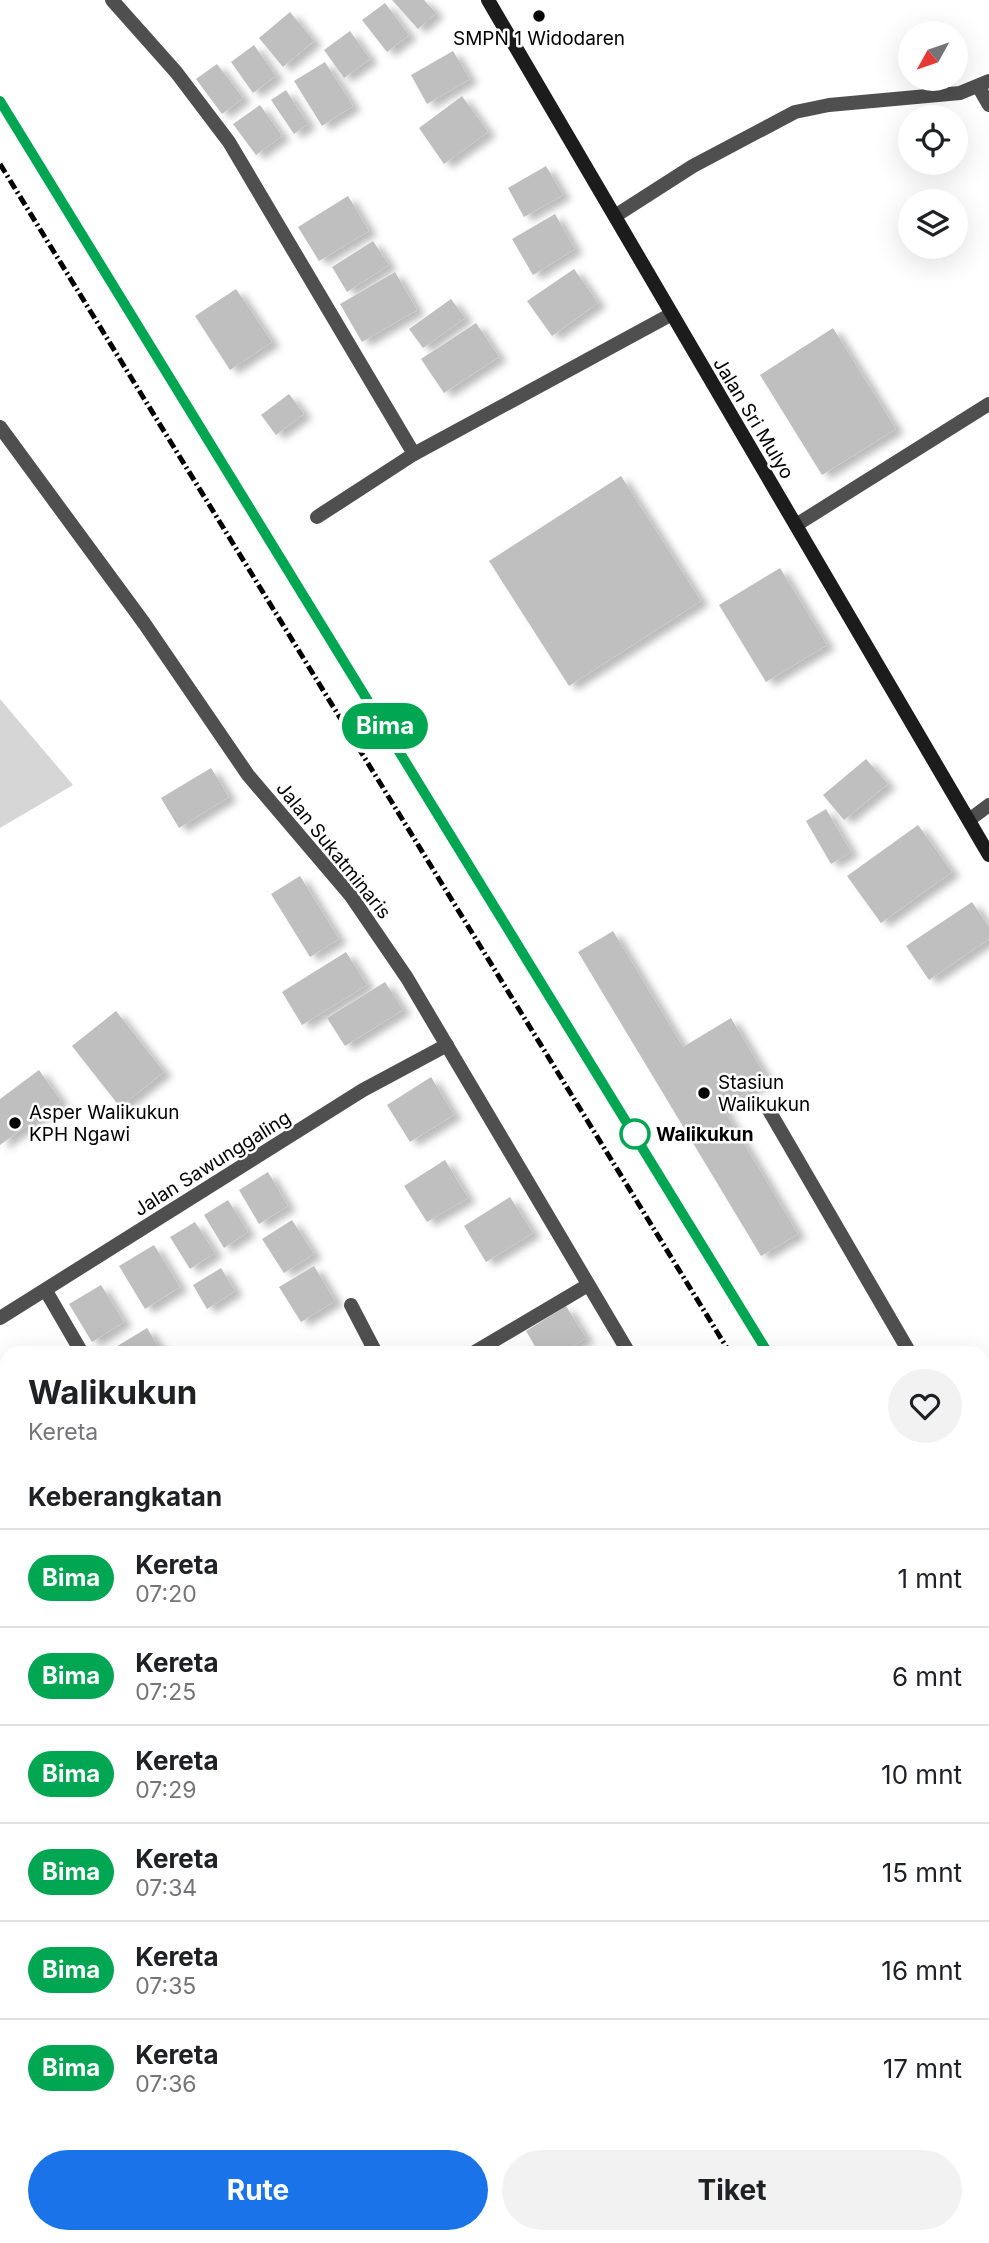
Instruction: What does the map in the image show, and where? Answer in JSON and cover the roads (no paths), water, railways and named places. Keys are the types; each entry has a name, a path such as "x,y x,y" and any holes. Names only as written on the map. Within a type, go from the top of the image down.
{"main road":[{"name":"Jalan Sri Mulyo","path":"488,0 670,315 989,855"}],"street":[{"path":"111,0 176,72 229,142 414,454"},
{"path":"615,216 693,166 795,112 828,105 924,99 960,93 983,83 989,105"},
{"path":"317,517 414,454 670,315"},
{"path":"796,525 989,404"},
{"name":"Jalan Sukatminaris","path":"0,427 144,623 248,775 351,896 407,978 625,1346"},
{"path":"969,820 989,805"},
{"name":"Jalan Sawunggaling","path":"0,1318 47,1291 363,1090 447,1045"},
{"path":"767,1107 906,1346"},
{"path":"486,1346 588,1285"},
{"path":"47,1291 78,1346"},
{"path":"351,1305 372,1346"}],"railway":[{"path":"0,101 764,1346"},
{"path":"0,164 726,1346"}],"train":[{"name":"Bima","path":"0,101 764,1346"}],"place":[{"name":"SMPN 1 Widodaren","path":"539,16"},
{"name":"Stasiun Walikukun","path":"704,1093"},
{"name":"Asper Walikukun KPH Ngawi","path":"15,1123"},
{"name":"Walikukun","path":"635,1134"}]}
